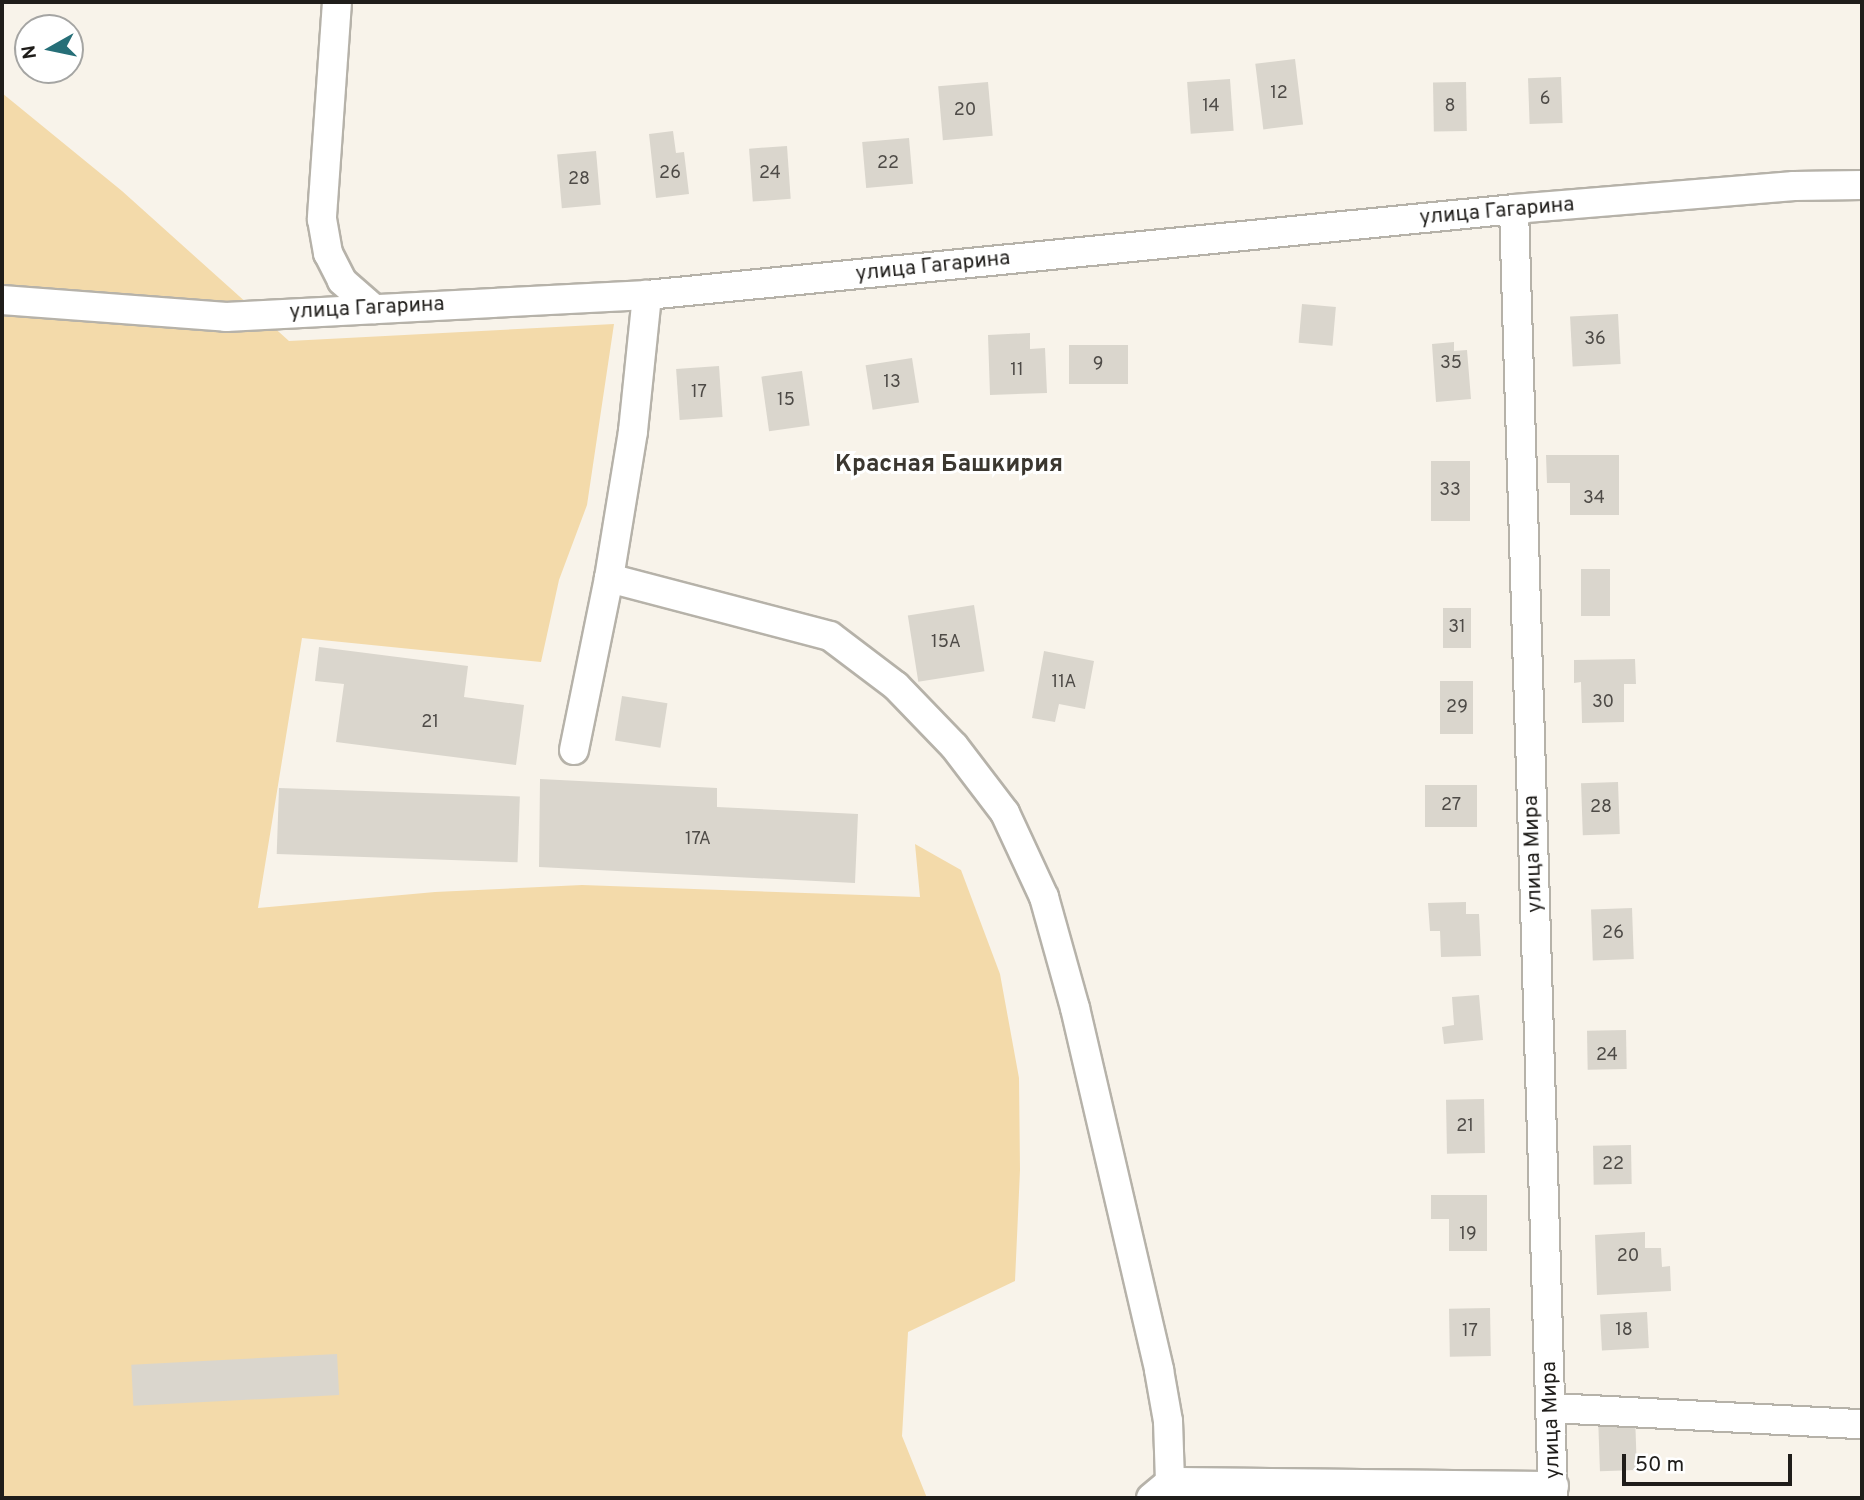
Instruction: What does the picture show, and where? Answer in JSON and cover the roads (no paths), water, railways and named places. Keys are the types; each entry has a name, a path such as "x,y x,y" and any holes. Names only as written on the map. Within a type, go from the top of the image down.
{"street":[{"path":"337,2 321,219 328,253 342,281 374,309"},
{"name":"улица Гагарина","path":"2,300 226,317 647,295 1514,209 1794,186 1862,185"},
{"name":"улица Мира","path":"1514,209 1554,1492"},
{"path":"574,750 609,578 633,431 647,295"},
{"path":"609,578 830,636 896,686 954,746 1005,813 1044,897 1074,1008 1160,1370 1168,1421 1161,1490 1554,1492"},
{"path":"1552,1408 1862,1424"}],"district":[{"name":"Красная Башкирия","path":"949,466"}]}
